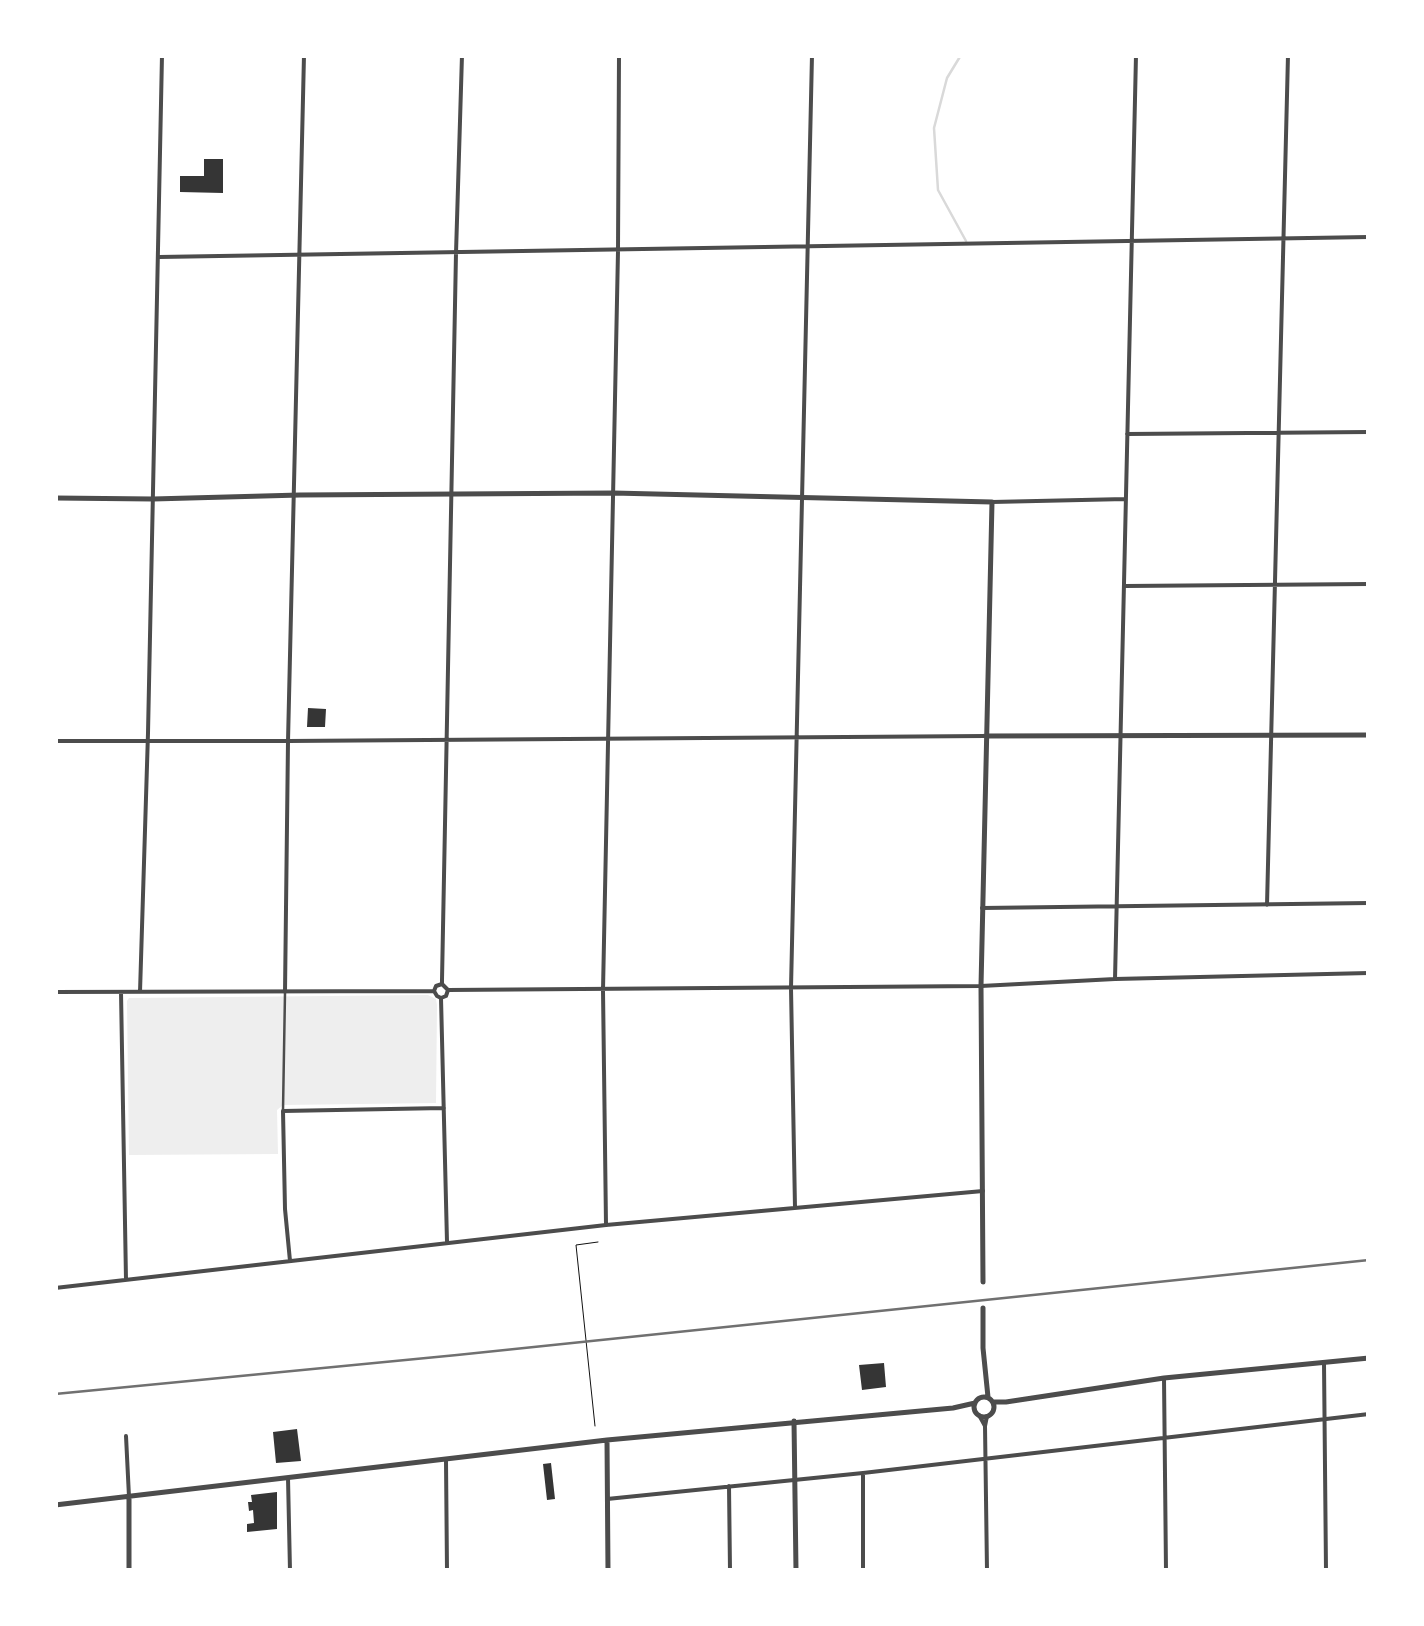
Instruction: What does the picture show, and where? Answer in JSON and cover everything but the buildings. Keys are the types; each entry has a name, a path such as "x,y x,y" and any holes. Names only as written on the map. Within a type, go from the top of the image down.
{"street":[{"path":"140,992 162,55"},
{"path":"290,1261 284,1209 283,1111 304,55"},
{"path":"462,55 442,984 448,990 981,986 1369,973"},
{"path":"606,1225 603,990 619,55"},
{"path":"795,1208 791,988 812,55"},
{"path":"1115,979 1136,55"},
{"path":"1267,904 1288,55"},
{"path":"158,257 1369,237"},
{"path":"1127,434 1369,432"},
{"path":"55,498 613,494 992,502 1126,499"},
{"path":"983,1282 981,986 992,502"},
{"path":"1124,586 1369,584"},
{"path":"55,740 1369,735"},
{"path":"982,908 1369,903"},
{"path":"434,990 442,984"},
{"path":"55,992 434,990"},
{"path":"434,990 441,998"},
{"path":"441,998 448,990"},
{"path":"121,992 126,1280"},
{"path":"441,998 446,1242"},
{"path":"283,1111 444,1108"},
{"path":"55,1288 606,1225 983,1190"},
{"path":"983,1308 986,1387 992,1403 985,1426 987,1571"},
{"path":"55,1504 607,1440 953,1408 976,1401 1006,1402 1164,1378 1369,1358"},
{"path":"1324,1363 1326,1571"},
{"path":"1164,1378 1166,1571"},
{"path":"985,1426 977,1414 976,1401 986,1387"},
{"path":"953,1408 987,1416"},
{"path":"608,1499 1369,1414"},
{"path":"794,1421 796,1571"},
{"path":"126,1436 129,1571"},
{"path":"607,1440 608,1571"},
{"path":"446,1459 447,1571"},
{"path":"863,1472 863,1571"},
{"path":"288,1478 290,1571"},
{"path":"729,1486 730,1571"}],"path":[{"path":"595,1426 576,1245 598,1242"}],"shaded area":[{"path":"428,995 436,999 437,1005 436,1103 283,1105 277,1110 278,1154 129,1155 129,998"}],"waterway":[{"path":"961,55 947,78 934,128 938,190 966,241"}],"railway":[{"path":"55,1394 1369,1260"}]}
